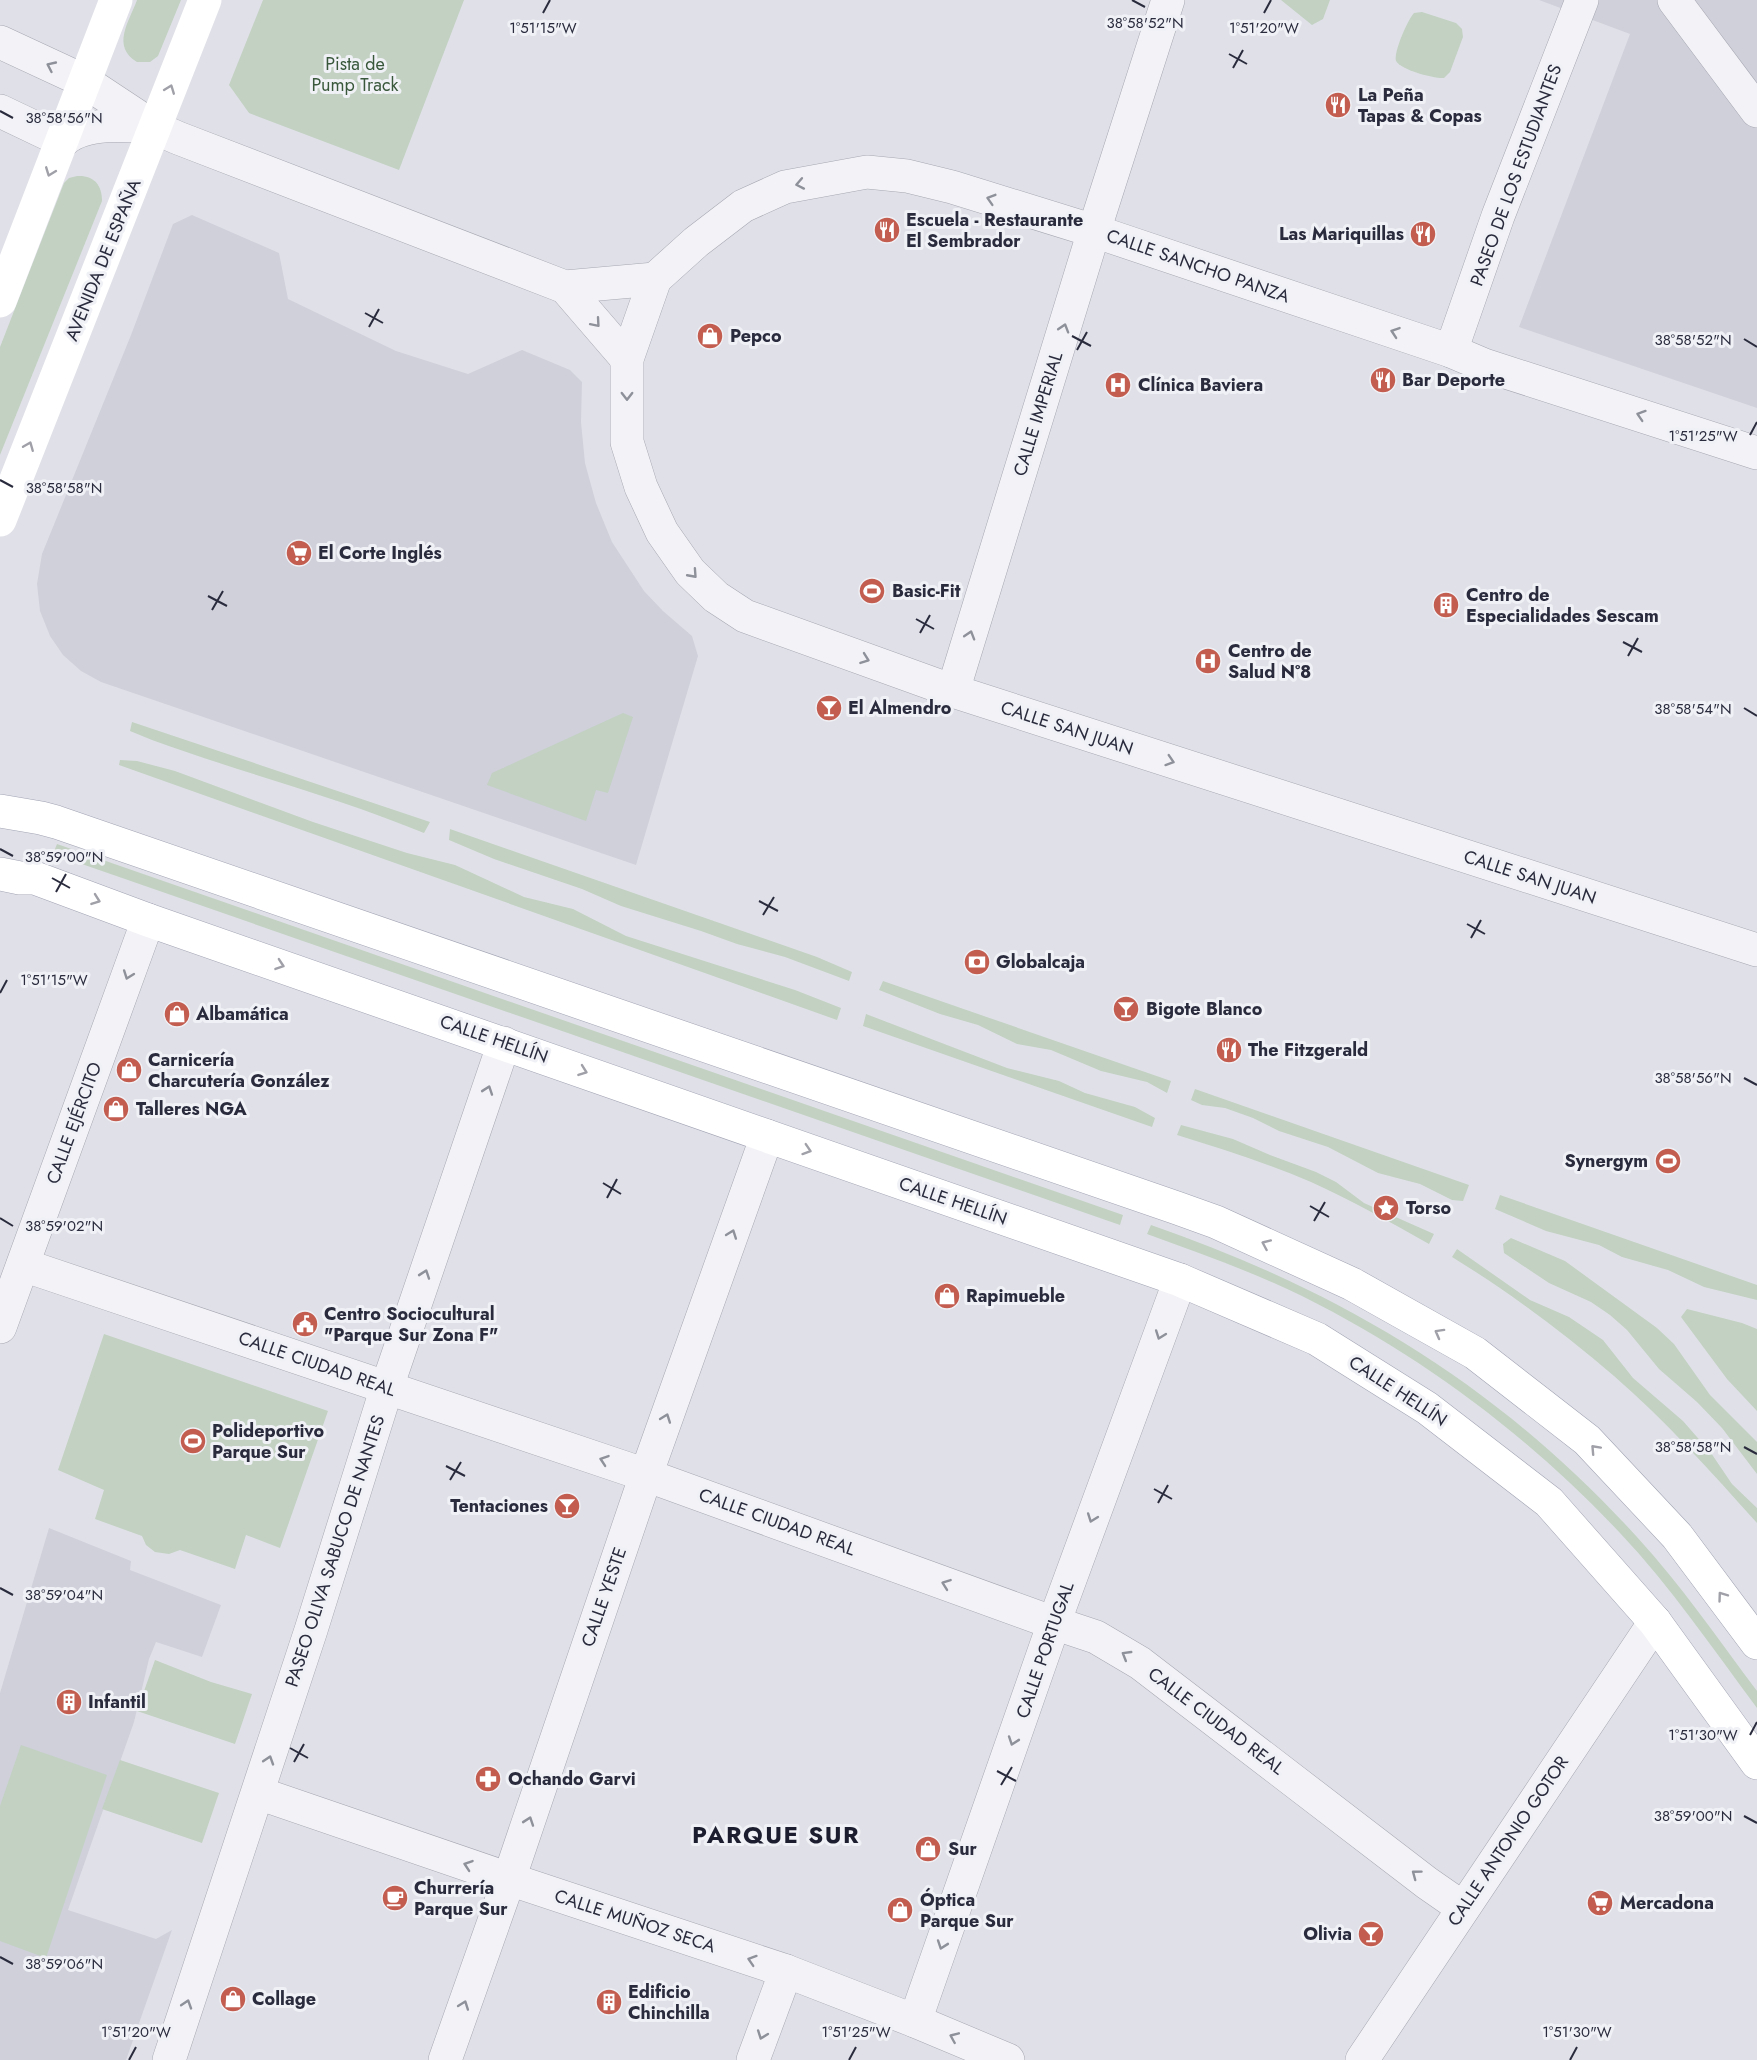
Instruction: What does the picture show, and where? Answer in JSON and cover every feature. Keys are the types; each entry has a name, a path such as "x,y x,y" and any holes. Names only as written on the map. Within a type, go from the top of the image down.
{"main road":[{"path":"0,301 116,0"},
{"name":"AVENIDA DE ESPAÑA","path":"0,520 204,0"},
{"path":"0,811 56,822 1122,1189 1216,1222 1352,1284 1475,1353 1587,1440 1677,1536 1757,1643"},
{"name":"CALLE HELLÍN","path":"0,874 35,878 148,920 504,1042 1180,1280 1317,1339 1427,1408 1549,1502 1655,1622 1757,1763"}],"street":[{"name":"CALLE IMPERIAL","path":"952,691 1168,0"},
{"name":"PASEO DE LOS ESTUDIANTES","path":"1451,351 1498,216 1582,0"},
{"path":"1674,0 1757,111"},
{"path":"0,42 84,81 155,128 565,287 655,279"},
{"path":"0,111 63,141 70,134 90,129 123,125 155,128"},
{"name":"CALLE SANCHO PANZA","path":"655,279 696,242 743,206 785,187 867,172 907,176 952,187 1094,231 1451,351 1484,365 1757,453"},
{"name":"CALLE SAN JUAN","path":"655,279 627,359 627,442 641,487 662,532 690,572 716,597 745,616 952,691 1757,950"},
{"path":"565,287 627,359"},
{"name":"CALLE EJÉRCITO","path":"0,1327 148,920"},
{"name":"PASEO OLIVA SABUCO DE NANTES","path":"173,2059 387,1387 504,1042"},
{"name":"CALLE YESTE","path":"445,2060 509,1880 645,1475 767,1136"},
{"name":"CALLE CIUDAD REAL","path":"23,1265 645,1475 1096,1637 1140,1663 1427,1883 1463,1908"},
{"name":"CALLE PORTUGAL","path":"915,2021 1054,1623 1180,1280"},
{"name":"CALLE ANTONIO GOTOR","path":"1362,2060 1655,1622"},
{"name":"CALLE MUÑOZ SECA","path":"258,1793 509,1880 786,1971 1008,2060"},
{"path":"753,2060 786,1971"}],"shaded area":[{"path":"1539,0 1757,0 1757,408 1519,327 1630,34"},
{"path":"192,215 279,253 288,299 396,351 468,374 522,350 570,370 582,382 581,422 585,463 596,503 612,542 644,591 692,636 698,656 636,865 101,682 81,671 63,655 50,636 40,611 37,584 42,554 131,335 173,224"},
{"path":"49,1528 131,1561 130,1570 221,1605 202,1657 156,1642 149,1659 134,1722 68,1910 156,1939 172,1930 126,2060 0,2060 0,1693"}],"green space":[{"path":"137,0 181,0 158,56 150,62 137,62 129,56 123,41"},
{"name":"Pista de Pump Track","path":"263,0 464,0 399,170 249,113 229,85"},
{"path":"1281,0 1330,0 1323,19 1312,25"},
{"path":"1422,12 1456,23 1462,29 1463,37 1450,72 1444,78 1418,73 1404,68 1396,61 1399,44 1408,22 1414,13"},
{"path":"88,177 96,182 102,201 0,455 0,347 64,183 69,178"},
{"path":"623,713 633,717 608,793 596,790 586,821 487,785 492,773"},
{"path":"132,722 430,822 424,833 357,808 152,740 130,731"},
{"path":"120,760 137,761 175,771 313,822 407,853 455,865 524,897 573,909 626,936 795,990 841,1008 837,1020 119,765"},
{"path":"450,829 817,957 852,972 849,981 785,957 737,944 621,906 582,889 494,859 449,840"},
{"path":"57,844 1123,1215 1120,1225 53,854"},
{"path":"883,981 1171,1081 1167,1093 1147,1082 1101,1071 1051,1050 1017,1044 978,1025 940,1014 879,990"},
{"path":"866,1014 1007,1068 1059,1081 1085,1093 1135,1107 1155,1118 1152,1127 863,1026"},
{"path":"1195,1089 1469,1185 1463,1201 1452,1200 1420,1184 1378,1173 1328,1147 1279,1131 1253,1118 1225,1108 1202,1105 1191,1100"},
{"path":"1181,1125 1233,1139 1316,1172 1336,1182 1364,1203 1434,1234 1429,1244 1311,1182 1261,1162 1177,1135"},
{"path":"1500,1195 1757,1285 1757,1300 1704,1287 1668,1270 1622,1257 1599,1245 1546,1231 1495,1209"},
{"path":"1151,1225 1221,1251 1288,1280 1353,1313 1414,1349 1473,1389 1530,1434 1585,1483 1669,1574 1757,1691 1757,1708 1639,1554 1585,1497 1511,1431 1431,1372 1346,1319 1264,1279 1147,1234"},
{"path":"1511,1238 1565,1261 1657,1328 1674,1344 1710,1395 1757,1442 1757,1474 1722,1428 1697,1402 1659,1369 1627,1330 1610,1315 1591,1302 1549,1283 1504,1253 1503,1244"},
{"path":"1457,1249 1530,1300 1569,1317 1603,1340 1633,1378 1683,1421 1711,1453 1732,1484 1757,1508 1757,1523 1688,1447 1633,1393 1555,1328 1452,1257"},
{"path":"1687,1309 1757,1329 1757,1411 1727,1379 1681,1317"},
{"name":"Polideportivo Parque Sur","path":"104,1334 328,1411 280,1548 246,1535 235,1569 180,1550 169,1554 155,1552 146,1545 142,1536 95,1519 104,1490 58,1470"},
{"path":"155,1660 211,1682 252,1694 235,1744 137,1711"},
{"path":"21,1745 107,1775 46,1958 0,1941 0,1806"},
{"path":"120,1760 219,1793 202,1843 102,1809"}],"place":[{"name":"La Peña Tapas & Copas","path":"1338,105"},
{"name":"Escuela - Restaurante El Sembrador","path":"887,230"},
{"name":"Las Mariquillas","path":"1423,234"},
{"name":"Pepco","path":"710,336"},
{"name":"Bar Deporte","path":"1383,380"},
{"name":"Clínica Baviera","path":"1118,385"},
{"name":"El Corte Inglés","path":"299,553"},
{"name":"Basic-Fit","path":"872,591"},
{"name":"Centro de Especialidades Sescam","path":"1446,605"},
{"name":"Centro de Salud Nº8","path":"1208,661"},
{"name":"El Almendro","path":"829,708"},
{"name":"Globalcaja","path":"977,962"},
{"name":"Bigote Blanco","path":"1126,1009"},
{"name":"Albamática","path":"177,1014"},
{"name":"The Fitzgerald","path":"1229,1050"},
{"name":"Carnicería Charcutería González","path":"129,1070"},
{"name":"Talleres NGA","path":"116,1109"},
{"name":"Synergym","path":"1668,1161"},
{"name":"Torso","path":"1386,1208"},
{"name":"Rapimueble","path":"947,1296"},
{"name":"Centro Sociocultural \"Parque Sur Zona F\"","path":"305,1324"},
{"name":"Polideportivo Parque Sur","path":"193,1441"},
{"name":"Tentaciones","path":"567,1506"},
{"name":"Infantil","path":"69,1702"},
{"name":"Ochando Garvi","path":"488,1779"},
{"name":"Sur","path":"928,1849"},
{"name":"Churrería Parque Sur","path":"395,1898"},
{"name":"Mercadona","path":"1600,1903"},
{"name":"Óptica Parque Sur","path":"900,1910"},
{"name":"Olivia","path":"1371,1934"},
{"name":"Collage","path":"233,1999"},
{"name":"Edificio Chinchilla","path":"609,2002"}],"district":[{"name":"PARQUE SUR","path":"776,1834"}]}
